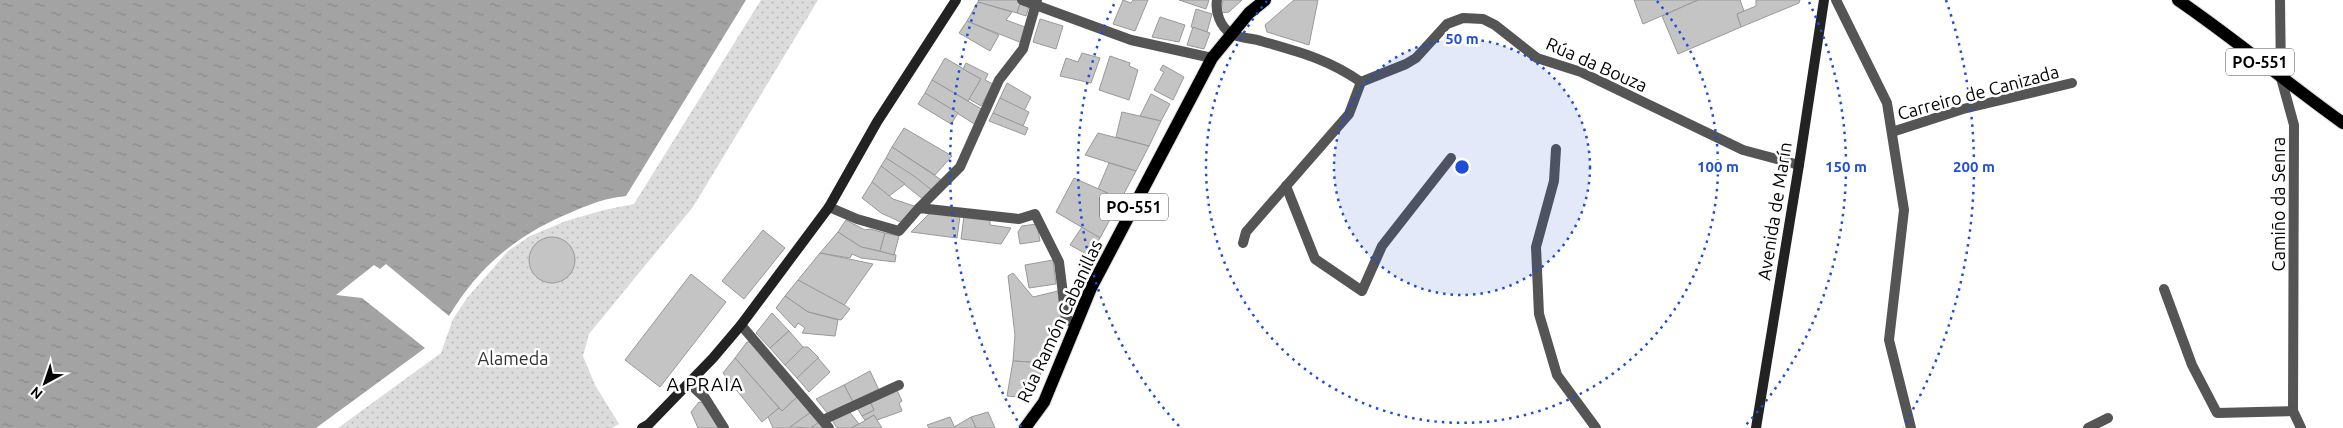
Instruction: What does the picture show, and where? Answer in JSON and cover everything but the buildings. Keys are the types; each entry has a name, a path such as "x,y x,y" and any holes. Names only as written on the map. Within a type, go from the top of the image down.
{"main road":[{"name":"Rúa Ramón Cabanillas","path":"1025,428 1044,402 1091,288 1212,58 1249,13 1265,0"},
{"name":"PO-551","path":"2178,0 2216,26 2281,78 2343,123"}],"street":[{"path":"642,428 689,383 741,325 829,207 878,122 956,0"},
{"path":"1022,0 1036,2 1131,40 1212,58"},
{"path":"1217,0 1215,9 1220,20 1232,34 1316,57 1342,68 1361,82 1348,114 1246,232 1244,244"},
{"name":"Avenida de Marín","path":"1756,428 1800,165 1824,0"},
{"name":"Carreiro de Canizada","path":"1836,0 1887,103 1904,210 1889,340 1911,428"},
{"name":"Camiño da Senra","path":"2280,0 2281,78 2294,126 2293,411 2301,428"},
{"path":"829,207 857,219 899,231 960,166 999,80 1023,49 1036,2"},
{"name":"Rúa da Bouza","path":"1361,82 1416,58 1447,24 1463,18 1483,20 1495,25 1537,58 1582,72 1743,150 1800,165"},
{"name":"Carreiro de Canizada","path":"1892,132 1963,109 2072,83"},
{"path":"1556,149 1554,181 1536,247 1539,314 1557,375 1596,428"},
{"path":"1286,186 1315,259 1362,291 1382,246 1451,158"},
{"path":"919,208 1019,219 1035,214 1059,262 1066,318 1075,325"},
{"path":"2164,289 2192,365 2217,413 2293,411"},
{"path":"741,325 826,424 899,384"},
{"path":"689,383 705,398 724,428"},
{"path":"2088,428 2108,418"}],"green space":[{"name":"Alameda","path":"761,0 818,0 693,207 589,334 583,356 595,385 619,424 612,428 338,428 441,353 453,319 467,298 508,251 530,236 566,221 634,204"}],"water":[{"path":"0,0 746,0 626,196 605,200 579,209 534,230 517,241 501,253 473,282 449,316 386,264 380,269 374,265 336,295 362,298 425,348 316,428 0,428"}],"district":[{"name":"A PRAIA","path":"705,384"}]}
